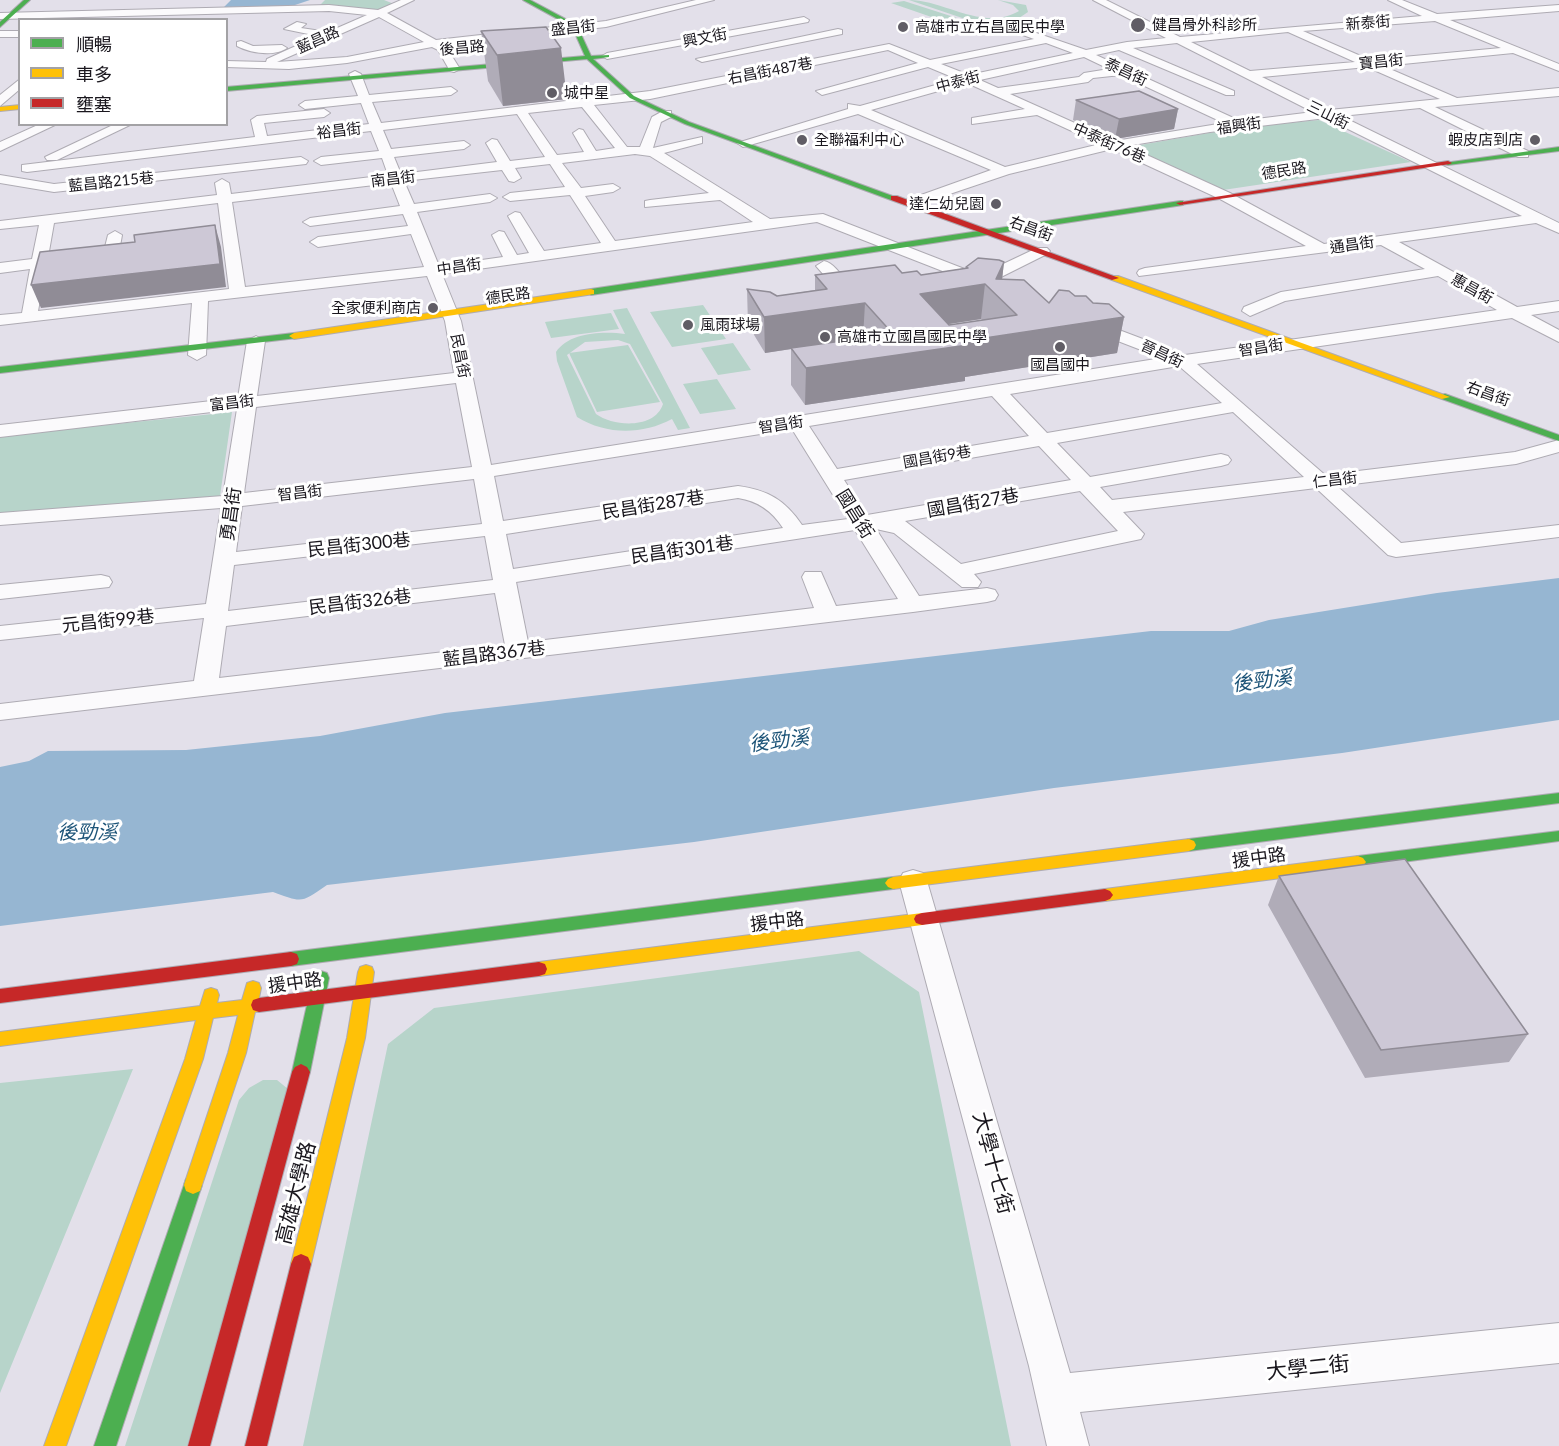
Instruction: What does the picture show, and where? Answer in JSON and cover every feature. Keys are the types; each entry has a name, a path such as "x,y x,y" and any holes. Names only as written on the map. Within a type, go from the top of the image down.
{"street":[{"path":"2,17 14,0"},
{"path":"2,17 27,0"},
{"path":"2,17 211,14 248,21 317,0"},
{"name":"藍昌路","path":"228,79 326,37 363,25 379,13 409,0"},
{"path":"526,0 574,27"},
{"name":"右昌街","path":"544,0 598,41 650,95 690,116 749,141 986,230"},
{"name":"盛昌街","path":"258,67 347,60 434,43 574,27 598,41 645,15 709,0"},
{"name":"三山街","path":"1098,0 1559,229"},
{"path":"1393,0 1559,68"},
{"path":"1514,0 1559,17"},
{"path":"1546,0 1559,7"},
{"path":"195,15 295,7 379,13 442,48 453,67"},
{"name":"新泰街","path":"1177,39 1559,7"},
{"path":"645,15 654,22"},
{"name":"興文街","path":"598,41 677,40 804,20"},
{"path":"301,24 289,29 326,37 353,48"},
{"name":"右昌街","path":"574,27 588,56 632,97 667,114 926,198 1010,233 1042,251 1296,334 1558,446"},
{"name":"泰昌街","path":"1010,27 1083,53 1239,125"},
{"path":"1290,29 1456,102"},
{"path":"702,59 838,32"},
{"path":"0,34 18,34"},
{"path":"823,35 866,52"},
{"path":"387,38 406,49"},
{"name":"中泰街","path":"749,141 968,79 1083,53 1177,39"},
{"path":"677,40 727,79"},
{"path":"822,91 929,63 1047,40"},
{"name":"後昌路","path":"228,87 588,56 598,41"},
{"path":"241,44 251,49 303,47"},
{"path":"1122,46 1240,92"},
{"name":"右昌街487巷","path":"650,95 889,47"},
{"name":"中泰街76巷","path":"889,47 968,79 1225,196 1323,249"},
{"name":"寶昌街","path":"1248,75 1514,50"},
{"path":"228,64 258,67"},
{"path":"996,92 1088,79 1084,76 1123,71"},
{"path":"678,89 700,89 820,74 822,91"},
{"name":"民昌街","path":"356,76 372,108 376,127 452,317 518,651"},
{"path":"0,83 18,82"},
{"path":"0,105 18,84"},
{"path":"1185,100 1272,88"},
{"path":"262,141 254,124 372,108 398,92 451,91"},
{"path":"822,91 857,110 1004,171"},
{"name":"福興街","path":"926,198 1004,171 1115,146 1239,125 1559,92"},
{"name":"裕昌街","path":"27,168 143,148 217,146 650,95"},
{"path":"585,102 624,152"},
{"path":"0,105 18,105"},
{"path":"304,105 372,108"},
{"path":"1424,106 1523,154"},
{"path":"520,110 611,246"},
{"path":"976,121 1038,111"},
{"path":"667,114 656,120 649,152 766,224"},
{"path":"478,115 518,184"},
{"path":"1,180 122,126"},
{"path":"0,133 45,127"},
{"path":"0,147 45,127"},
{"path":"579,133 592,155"},
{"name":"南昌街","path":"3,217 47,220 397,178 459,165 506,166 592,155 649,152 697,140"},
{"path":"321,161 464,145"},
{"path":"217,146 224,199 224,232 238,293"},
{"name":"德民路","path":"0,370 255,345 918,253 1010,233 1225,196 1429,165 1559,149"},
{"name":"藍昌路215巷","path":"1,180 54,188 301,161"},
{"path":"510,197 578,196 614,188"},
{"path":"563,207 578,196"},
{"path":"650,204 721,196"},
{"path":"310,222 490,198"},
{"path":"522,213 539,256"},
{"name":"通昌街","path":"1140,272 1559,216"},
{"name":"中昌街","path":"0,320 433,271 818,217 893,246 918,253"},
{"path":"29,317 47,220"},
{"path":"318,242 417,229"},
{"name":"德民路","path":"452,317 986,230 1010,233"},
{"name":"右昌街","path":"1010,233 1102,258"},
{"path":"0,268 39,263 111,259 115,235"},
{"path":"500,235 512,260"},
{"name":"惠昌街","path":"1384,240 1559,337"},
{"path":"984,279 1042,251"},
{"path":"918,253 984,279 1001,289"},
{"path":"358,258 365,279"},
{"path":"824,266 837,280"},
{"path":"1244,309 1281,297 1440,271"},
{"path":"1140,272 1177,285"},
{"path":"197,351 200,297"},
{"name":"智昌街","path":"0,519 232,501 483,472 1182,360 1296,334 1326,338 1517,314 1559,306"},
{"path":"1244,309 1271,319"},
{"name":"晉昌街","path":"1076,318 1182,360 1237,406 1396,550 1559,531"},
{"name":"右昌街","path":"1326,338 1559,425"},
{"name":"勇昌街","path":"205,687 255,345"},
{"name":"德民路","path":"0,379 197,351"},
{"name":"富昌街","path":"0,431 464,377"},
{"path":"860,523 885,523 902,528 957,572 1133,534 996,390"},
{"name":"國昌街9巷","path":"831,476 1237,406"},
{"name":"國昌街","path":"798,422 913,605"},
{"name":"仁昌街","path":"1109,507 1516,458 1558,446"},
{"name":"國昌街27巷","path":"860,523 1221,460"},
{"name":"民昌街287巷","path":"494,529 738,492 761,495 769,499 786,515 796,533"},
{"name":"民昌街301巷","path":"504,581 860,523"},
{"name":"民昌街300巷","path":"224,560 494,529"},
{"name":"藍昌路367巷","path":"0,712 987,595 957,572"},
{"path":"813,577 828,615"},
{"name":"民昌街326巷","path":"216,615 504,581"},
{"path":"0,592 100,582"},
{"name":"元昌街99巷","path":"0,633 216,615"},
{"name":"援中路","path":"0,996 1559,798"},
{"name":"援中路","path":"0,1039 1559,836"},
{"name":"大學十七街","path":"914,881 1057,1394 1068,1446"},
{"name":"高雄大學路","path":"256,1446 356,1038 369,949"},
{"name":"高雄大學路","path":"199,1446 305,1059 326,954"},
{"path":"105,1446 237,1053 259,963"},
{"path":"55,1446 194,1059 219,968"},
{"name":"大學二街","path":"1057,1394 1559,1343"}],"green space":[{"path":"325,0 384,0 394,4 378,12 319,6"},
{"path":"909,0 923,1 978,17 1005,17 1019,11 1013,5 998,0 1026,5 1028,12 1019,18 984,20 988,22 980,24"},
{"path":"904,1 957,18 943,21 891,3"},
{"path":"1319,120 1411,162 1223,190 1129,147 1237,128"},
{"name":"風雨球場","path":"703,305 726,339 672,347 650,312"},
{"path":"627,308 690,428 678,430 672,419 649,428 612,430 577,417 557,361 556,352 569,340 588,334 625,334 613,310","holes":["618,340 630,344 663,404 652,418 643,422 623,423 596,414 567,355 585,342"]},
{"path":"611,313 619,329 551,338 545,322"},
{"path":"733,343 751,370 718,375 701,348"},
{"path":"628,345 660,402 597,412 569,353"},
{"path":"717,379 736,409 700,414 683,384"},
{"path":"232,412 220,496 0,517 0,436"},
{"path":"859,951 919,992 1011,1446 303,1446 388,1044 434,1008"},
{"path":"133,1069 0,1393 0,1083"},
{"path":"263,1080 277,1080 288,1089 187,1446 125,1446 239,1100 249,1088"}],"water":[{"path":"231,0 310,0 292,6 224,7"},
{"name":"後勁溪","path":"1559,578 1559,720 1342,753 1054,788 694,842 327,885 302,899 290,898 273,892 0,926 0,767 29,761 48,751 186,750 320,736 445,713 1151,631 1229,631 1269,620 1437,593"}],"building":[{"path":"546,27 561,48 497,55 481,31"},
{"path":"1139,91 1178,109 1119,119 1076,100"},
{"path":"215,225 220,264 31,285 40,252 135,242 134,235"},
{"path":"978,258 999,260 1004,262 996,279 1024,280 1049,303 1059,290 1069,291 1075,296 1086,296 1093,303 1109,304 1124,317 965,341 968,345 806,368 791,348 893,334 865,303 764,317 747,289 770,292 777,296 827,289 815,275 895,265 902,273 917,271 921,275 968,268 966,267","holes":["985,284 1017,315 949,325 920,294"]},
{"path":"1405,859 1528,1034 1381,1050 1279,876"}],"traffic: fast":[{"path":"0,25 27,0"},
{"path":"526,0 569,23 576,30 589,58"},
{"path":"228,89 607,56"},
{"path":"589,58 632,97 687,123 894,198"},
{"path":"1448,163 1559,149"},
{"path":"591,292 1180,203"},
{"path":"0,370 294,336"},
{"path":"1445,397 1559,438"},
{"path":"1189,845 1559,798"},
{"path":"1358,862 1559,836"},
{"path":"291,959 893,883"},
{"path":"301,1072 321,978"},
{"path":"105,1446 193,1185"}],"traffic: slow":[{"path":"0,109 18,107"},
{"path":"1115,278 1445,397"},
{"path":"294,336 591,292"},
{"path":"893,883 1189,845"},
{"path":"1105,895 1358,862"},
{"path":"539,969 922,919"},
{"path":"301,1264 356,1038 366,972"},
{"path":"193,1185 237,1053 253,988"},
{"path":"55,1446 194,1059 211,995"},
{"path":"0,1039 259,1005"}],"traffic: jam":[{"path":"1180,203 1448,163"},
{"path":"894,198 1115,278"},
{"path":"922,919 1105,895"},
{"path":"0,996 291,959"},
{"path":"259,1005 539,969"},
{"path":"199,1446 301,1072"},
{"path":"256,1446 301,1264"}],"place":[{"name":"健昌骨外科診所","path":"1138,25"},
{"name":"高雄市立右昌國民中學","path":"903,27"},
{"name":"城中星","path":"552,93"},
{"name":"全聯福利中心","path":"802,140"},
{"name":"蝦皮店到店","path":"1535,140"},
{"name":"達仁幼兒園","path":"996,204"},
{"name":"全家便利商店","path":"433,308"},
{"name":"風雨球場","path":"688,325"},
{"name":"高雄市立國昌國民中學","path":"825,337"},
{"name":"國昌國中","path":"1060,347"}]}
